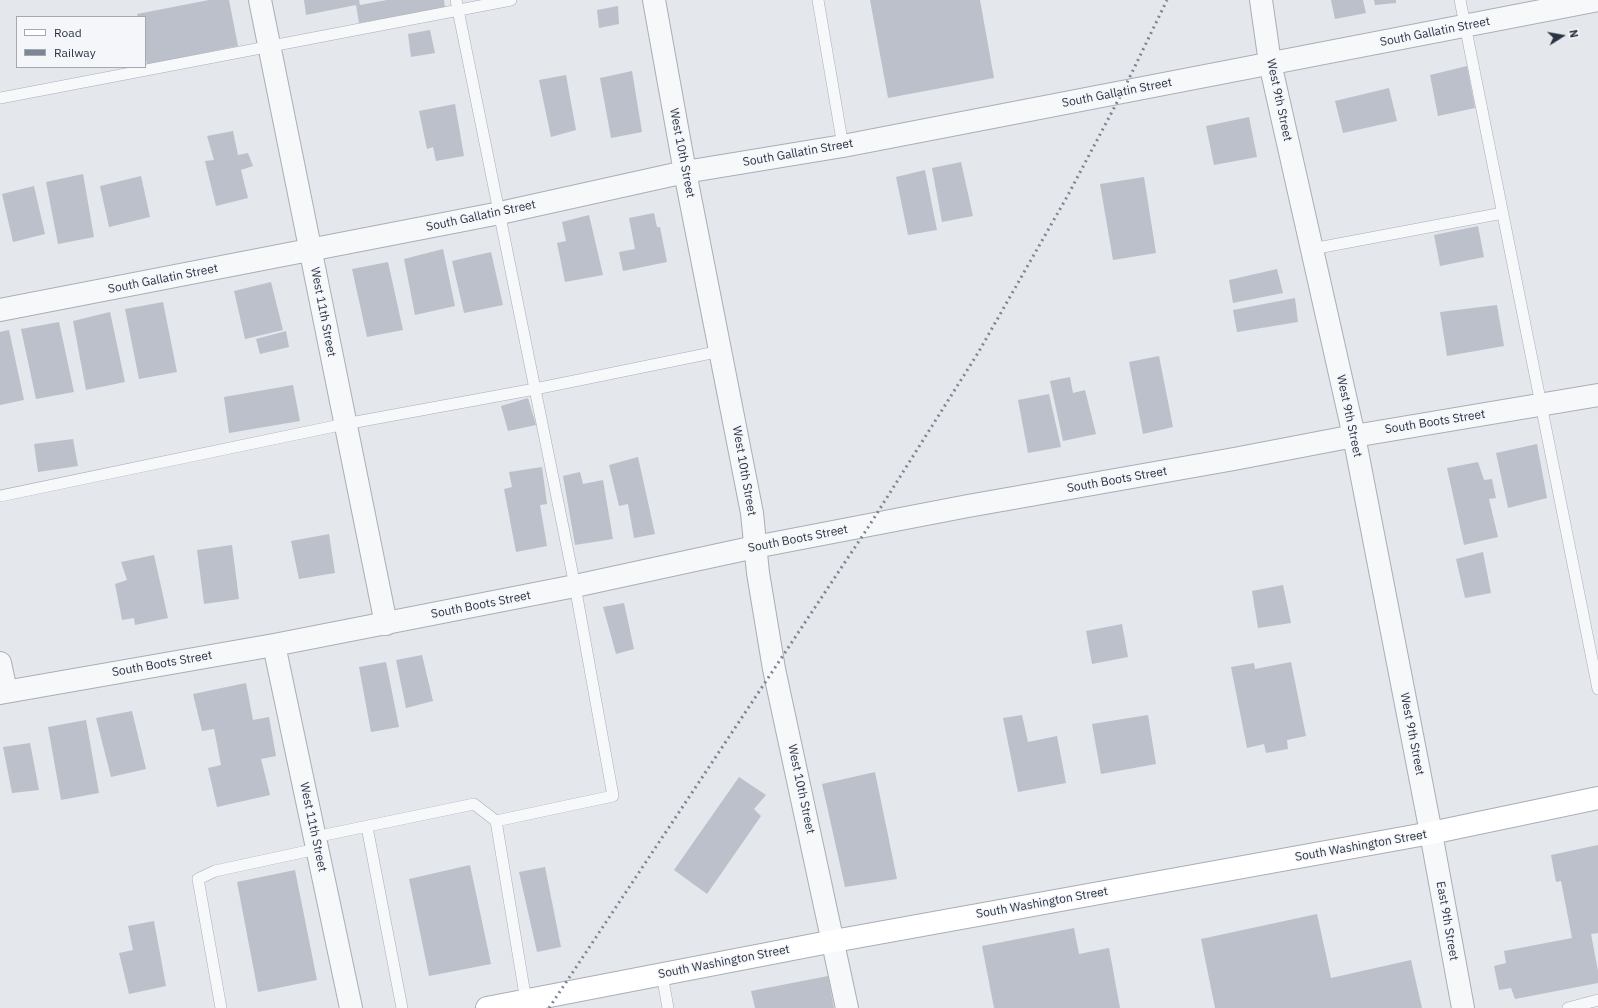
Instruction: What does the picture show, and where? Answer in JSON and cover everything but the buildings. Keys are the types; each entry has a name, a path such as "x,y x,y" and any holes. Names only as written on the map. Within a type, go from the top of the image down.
{"main road":[{"name":"South Washington Street","path":"487,1008 834,941 1431,833 1598,798"}],"street":[{"name":"West 11th Street","path":"260,0 386,624"},
{"name":"West 10th Street","path":"654,0 685,172 752,514 758,573 774,669 834,941 847,1008"},
{"name":"West 9th Street","path":"1261,0 1270,63 1354,436 1431,833"},
{"name":"South Gallatin Street","path":"0,310 500,213 685,172 843,146 1598,0"},
{"name":"South Boots Street","path":"3,692 386,624 575,586 755,546 1354,436 1598,395"},
{"name":"West 11th Street","path":"274,645 351,1008"},
{"path":"0,663 3,692"},
{"name":"East 9th Street","path":"1431,833 1463,1008"}],"lane":[{"path":"0,98 270,48 457,5 512,0"},
{"path":"818,0 843,146"},
{"path":"1460,0 1598,689"},
{"path":"457,5 575,586 613,796 496,821"},
{"path":"1312,249 1503,213"},
{"path":"0,496 345,424 535,389 721,351"},
{"path":"220,1008 198,879 215,871 316,843 367,826 474,804 496,821 526,1001"},
{"path":"367,826 402,1008"},
{"path":"662,974 668,1008"},
{"path":"1568,1008 1598,1000"}],"railway":[{"path":"549,1008 869,526 978,353 1068,195 1123,91 1167,0"}]}
